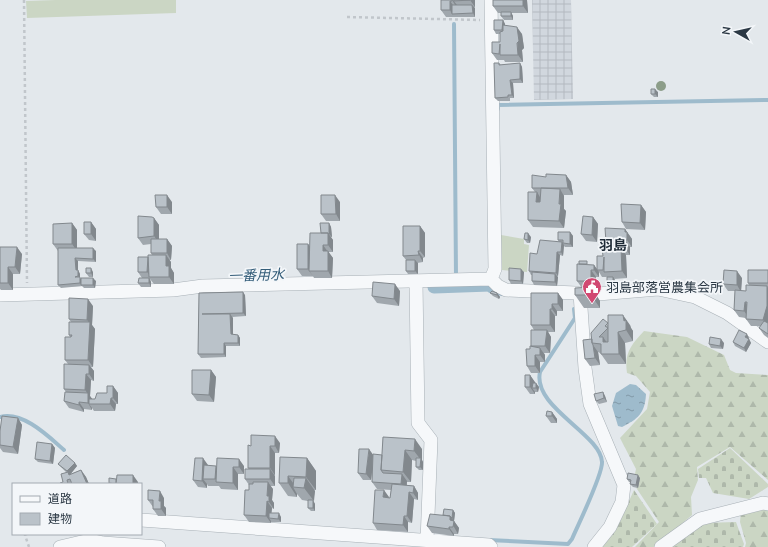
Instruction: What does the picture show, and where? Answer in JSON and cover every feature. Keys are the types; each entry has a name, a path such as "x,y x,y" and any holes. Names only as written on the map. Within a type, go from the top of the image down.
{"street":[{"path":"491,0 495,269 491,279"},
{"path":"0,295 173,290 203,286 416,285 491,279 498,286 506,290 580,295 658,289 695,297 727,313 768,342"},
{"path":"416,285 418,423 432,440 428,537"},
{"path":"580,295 585,368 590,404 624,485 622,502 610,527 594,547"},
{"path":"661,547 700,519 763,503 768,504"},
{"path":"142,520 428,537 489,545 491,547"},
{"path":"60,547 94,537 103,543 159,547"}],"path":[{"path":"24,0 27,294"},
{"path":"347,17 491,20"},
{"path":"25,535 29,547"}],"shaded area":[{"path":"532,0 571,0 573,99 534,100"}],"green space":[{"path":"176,0 176,13 27,18 26,1"},
{"path":"501,235 524,239 524,244 529,245 527,272 502,270"},
{"path":"644,331 687,337 724,355 730,370 736,373 768,375 768,480 730,447 697,467 698,480 691,497 692,515 655,547 635,547 659,522 633,483 636,469 620,438 647,409 650,392 636,376 627,373 626,366 632,345"},
{"path":"730,448 768,484 768,487 749,499 713,493 706,478 699,478 698,469"},
{"path":"634,490 657,524 632,547 601,547 621,519"},
{"path":"768,507 768,547 745,547 746,543 740,522 741,512"},
{"path":"736,522 744,544 743,547 669,547 703,523"}],"water":[{"path":"630,384 636,385 646,394 645,401 640,415 622,427 618,426 612,406 616,393"}],"building":[{"path":"441,0 452,0 450,1 450,10 441,10"},
{"path":"493,0 523,0 523,6 493,6"},
{"path":"452,5 472,5 473,13 452,14"},
{"path":"501,12 511,12 511,16 501,16"},
{"path":"494,20 503,20 502,30 494,30"},
{"path":"503,25 517,27 519,41 517,43 518,55 500,55 500,44 499,54 492,53 492,42 500,42 500,32 503,31"},
{"path":"494,63 499,63 499,65 520,63 520,79 510,80 512,95 508,95 508,97 495,98"},
{"path":"651,89 655,89 655,94 651,94"},
{"path":"546,174 566,175 568,188 532,188 532,175 546,177"},
{"path":"541,188 560,189 559,204 561,204 559,221 528,220 528,192 537,192 536,202 540,202"},
{"path":"155,195 167,195 167,207 156,207"},
{"path":"321,195 335,195 336,214 321,214"},
{"path":"621,204 641,205 640,223 622,222"},
{"path":"138,216 154,218 154,236 138,238"},
{"path":"583,216 593,217 592,235 581,234"},
{"path":"84,222 91,222 91,234 84,234"},
{"path":"72,223 72,244 53,244 53,224"},
{"path":"320,223 329,223 329,234 321,233"},
{"path":"403,226 420,226 419,255 403,256"},
{"path":"605,228 625,229 625,232 627,232 625,248 621,248 622,271 604,272 604,257 603,270 597,270 597,256 603,256 602,248 613,246 613,242 606,242"},
{"path":"558,232 570,232 570,244 563,243 563,240 558,240"},
{"path":"310,233 328,233 328,245 323,245 323,251 328,251 328,271 309,271"},
{"path":"525,233 528,233 528,240 524,239"},
{"path":"151,239 167,239 167,253 151,253"},
{"path":"540,240 562,242 561,252 557,252 556,273 529,271 530,253 537,254"},
{"path":"297,244 308,244 308,269 297,269"},
{"path":"0,247 17,247 15,267 8,267 8,283 0,283"},
{"path":"58,248 93,248 93,259 75,258 78,276 75,277 80,277 80,283 58,285"},
{"path":"148,255 166,255 166,266 169,266 169,277 149,277"},
{"path":"138,257 148,257 147,272 138,272"},
{"path":"406,260 415,260 415,271 406,271"},
{"path":"579,261 587,261 587,264 579,264"},
{"path":"577,264 594,265 594,270 591,270 591,281 577,281"},
{"path":"86,268 91,268 91,273 86,273"},
{"path":"509,268 521,269 521,281 509,280"},
{"path":"724,270 737,271 737,285 723,284"},
{"path":"748,270 768,270 768,283 748,283"},
{"path":"532,272 555,274 555,282 532,281"},
{"path":"607,277 613,277 613,284 607,284"},
{"path":"81,278 93,278 93,285 81,285"},
{"path":"139,278 149,278 149,283 138,283"},
{"path":"373,282 395,284 394,299 372,296"},
{"path":"746,285 767,286 767,306 763,320 746,319 747,302 745,302 744,311 734,310 735,290 746,291"},
{"path":"591,287 591,295 575,295 575,288"},
{"path":"492,291 497,293 497,295 490,293"},
{"path":"243,292 243,313 202,314 230,314 231,334 238,335 238,343 224,343 224,354 198,354 199,293"},
{"path":"531,293 558,293 558,304 552,304 552,309 550,309 550,325 531,325"},
{"path":"69,298 88,299 87,320 69,319"},
{"path":"608,315 623,315 624,321 626,320 626,330 618,332 619,354 601,354 601,344 592,343 591,333 603,319 608,323","holes":["608,328 608,342 603,342 603,337 599,337"]},
{"path":"764,321 768,323 768,334 759,328"},
{"path":"69,322 90,322 88,360 65,360 65,337 71,337 72,335 69,335"},
{"path":"531,330 547,330 545,346 531,346"},
{"path":"739,330 747,334 745,337 749,339 744,348 733,342"},
{"path":"710,337 721,339 720,346 709,344"},
{"path":"592,339 595,358 585,359 583,340"},
{"path":"530,346 540,348 540,355 535,355 535,366 527,366 526,349 530,349"},
{"path":"64,364 89,365 89,374 86,374 85,390 64,389"},
{"path":"192,370 211,370 209,395 192,394"},
{"path":"525,375 530,375 530,387 525,387"},
{"path":"533,383 536,383 536,388 532,388"},
{"path":"107,386 113,386 113,398 111,398 110,404 89,404 89,399 95,399 97,393 107,393"},
{"path":"65,392 88,393 88,403 79,402 79,405 64,401"},
{"path":"603,392 604,398 596,401 594,394"},
{"path":"547,411 552,412 552,416 546,416"},
{"path":"2,416 18,418 13,447 0,445"},
{"path":"251,435 275,436 275,446 270,446 270,468 248,468 248,445 251,446"},
{"path":"383,437 415,439 414,451 405,450 403,472 381,470"},
{"path":"37,442 52,444 50,461 35,459"},
{"path":"359,449 369,449 366,474 358,473"},
{"path":"373,454 382,455 381,470 383,473 402,474 401,484 372,482"},
{"path":"66,455 75,463 67,471 58,464"},
{"path":"280,457 307,458 306,477 288,476 288,483 279,483"},
{"path":"195,458 203,458 202,481 193,480"},
{"path":"217,458 239,459 239,467 233,467 233,483 216,482"},
{"path":"416,458 421,458 420,467 416,467"},
{"path":"204,465 216,466 215,479 203,479"},
{"path":"245,469 270,469 270,479 245,479"},
{"path":"81,470 87,483 72,483 70,479 67,480 68,483 60,483 63,482 61,474 68,472 69,475"},
{"path":"628,473 638,475 636,485 630,484 631,480 627,479"},
{"path":"117,475 133,475 133,483 116,483"},
{"path":"109,478 116,479 116,483 109,483"},
{"path":"294,478 306,478 304,488 293,487"},
{"path":"253,482 268,482 267,496 269,496 269,502 267,501 266,516 244,515 245,490 249,490 249,484 253,484"},
{"path":"392,484 414,486 413,493 409,492 407,516 404,516 403,525 373,523 375,490 384,490 383,497 390,498"},
{"path":"148,490 160,491 159,501 161,501 161,509 153,509 153,500 148,500"},
{"path":"308,500 313,500 313,508 308,508"},
{"path":"444,509 453,510 452,518 450,516 443,515"},
{"path":"269,513 279,513 278,519 269,518"},
{"path":"430,514 450,516 450,520 454,521 453,527 449,527 449,529 427,526"}],"waterway":[{"path":"454,24 456,277"},
{"path":"498,109 498,105 768,100"},
{"name":"一番用水","path":"434,287 490,285"},
{"path":"485,286 490,291 502,294"},
{"path":"488,540 568,544 572,539 599,477 602,462 599,452 591,441 546,397 540,385 540,372 575,318 574,309"},
{"path":"0,417 9,416 26,421 43,432 64,450"}],"place":[{"name":"羽島部落営農集会所","path":"592,304"}],"district":[{"name":"羽島","path":"613,245"}]}
